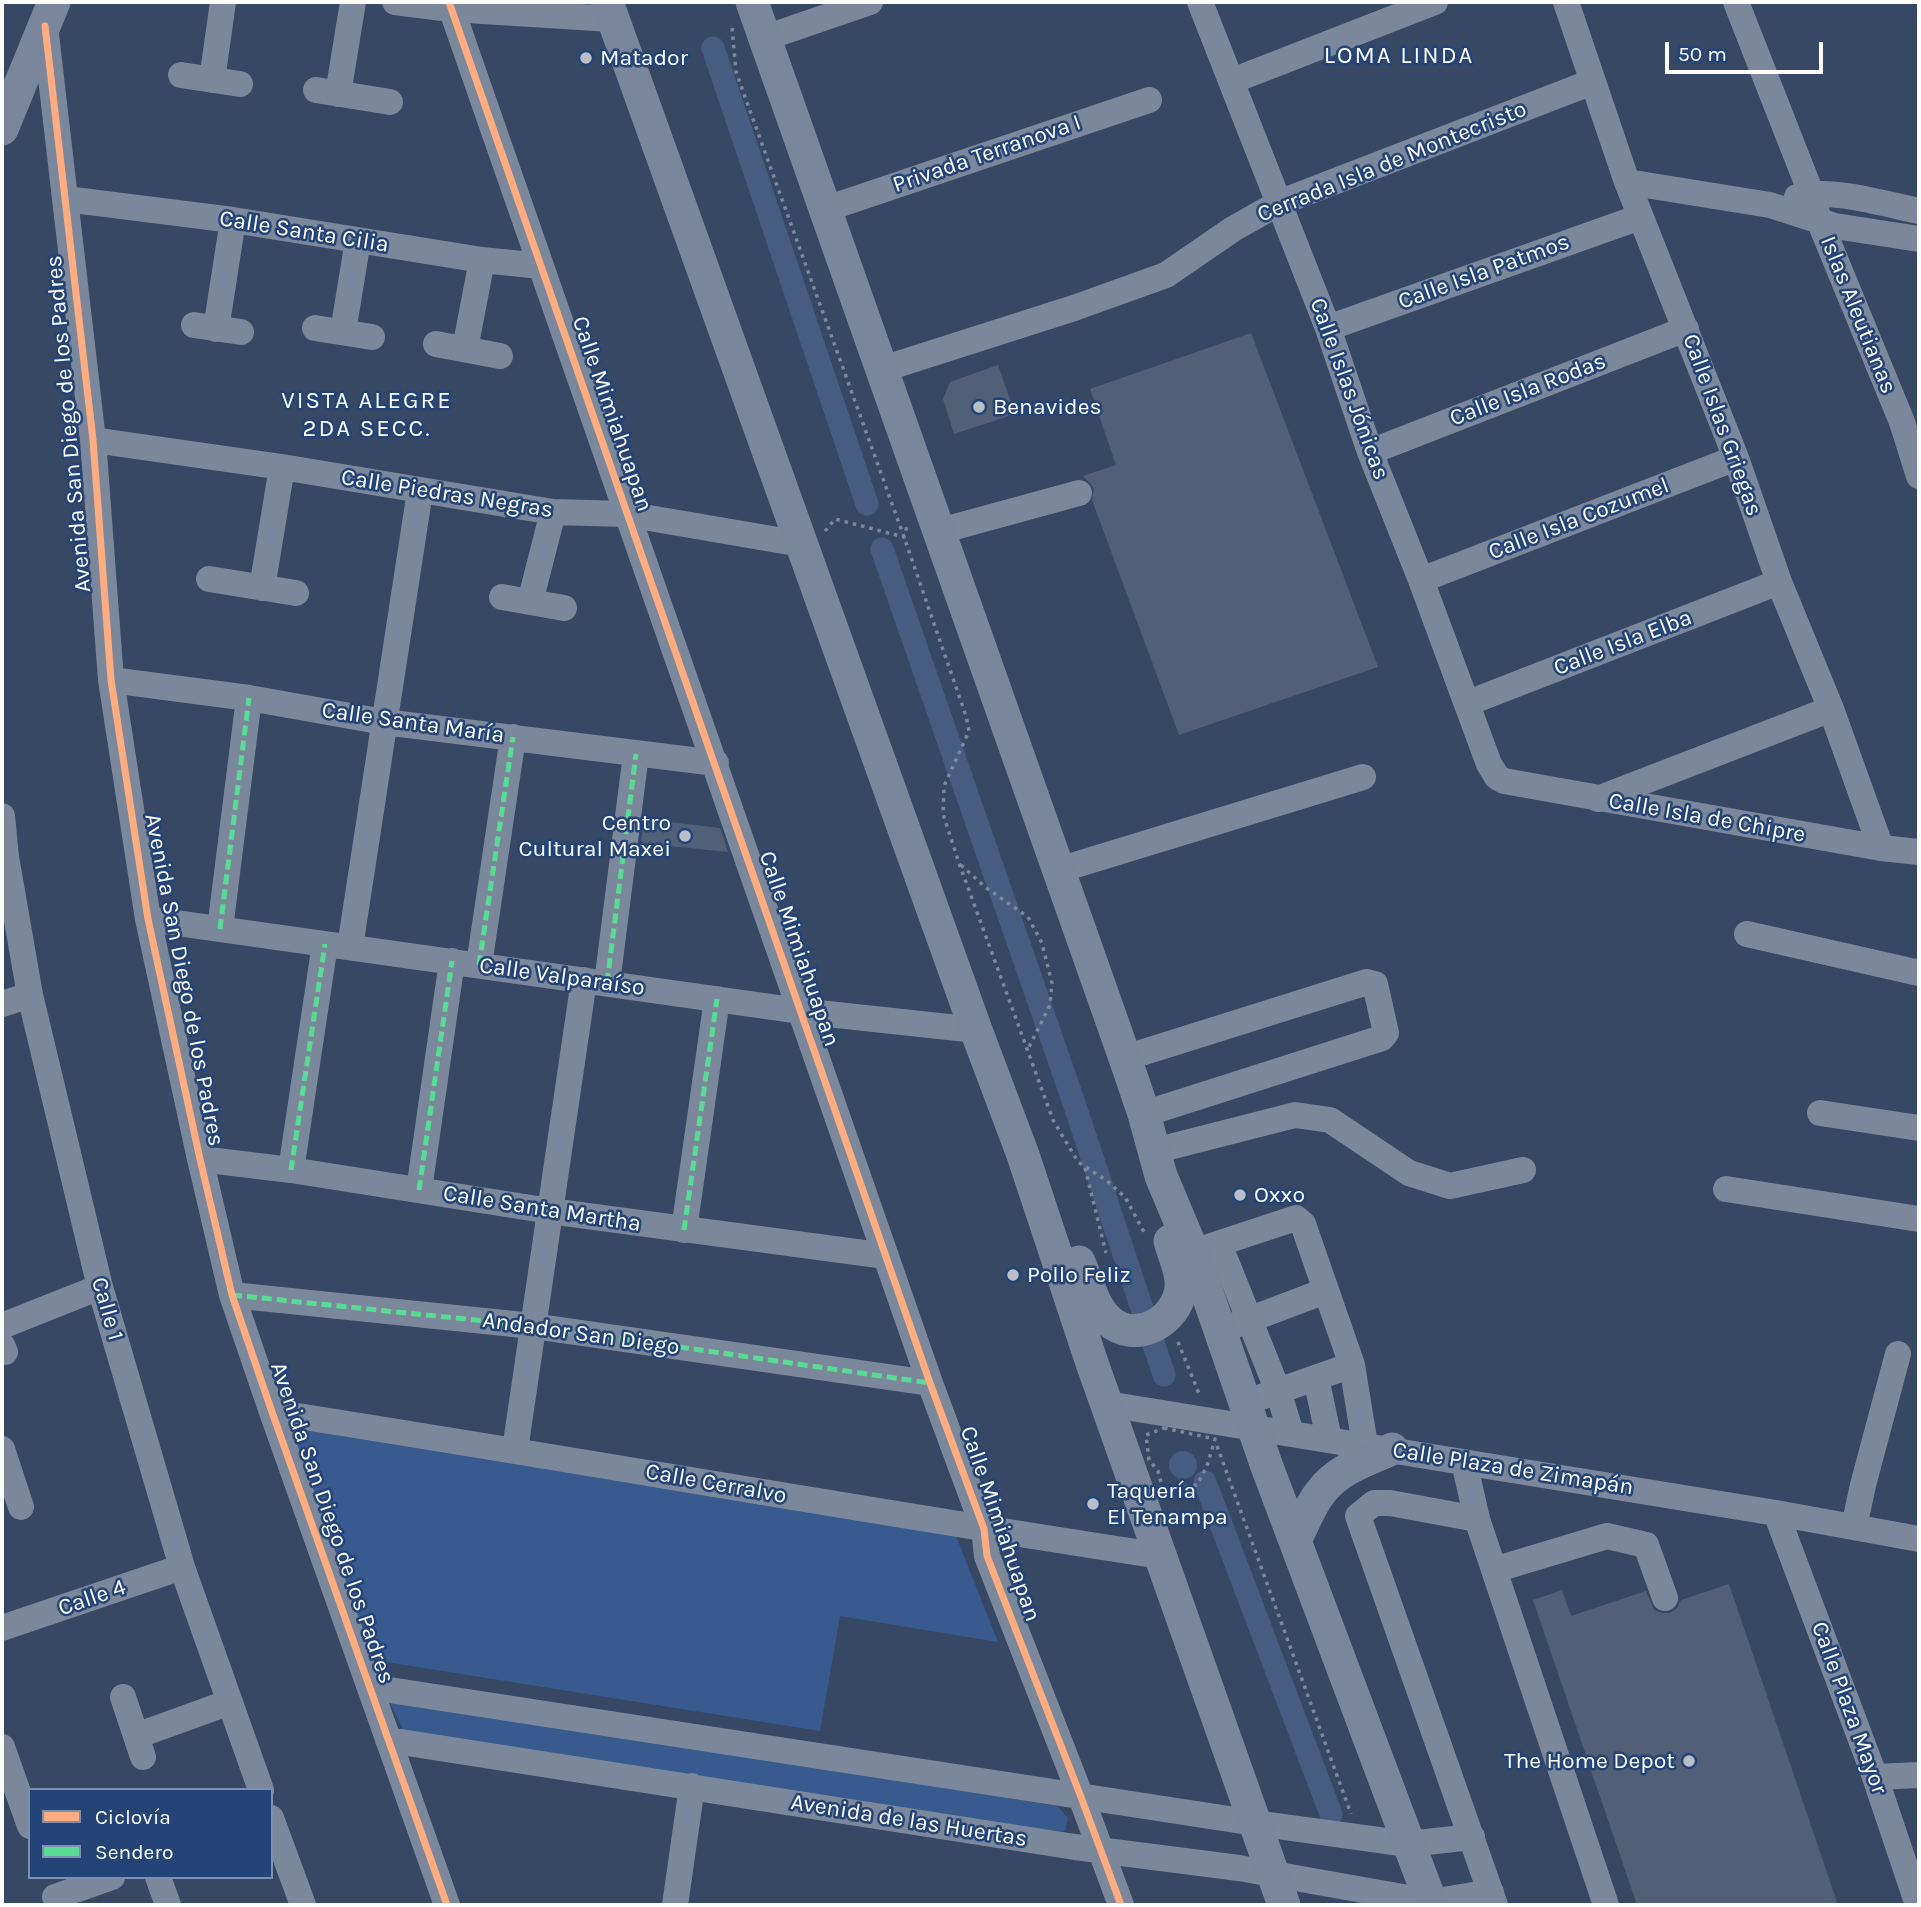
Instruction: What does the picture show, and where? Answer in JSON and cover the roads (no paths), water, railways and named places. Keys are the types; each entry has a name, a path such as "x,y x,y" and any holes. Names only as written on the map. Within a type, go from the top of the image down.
{"main road":[{"path":"610,10 976,1031 1023,1155 1107,1404 1284,1905"},
{"path":"2,129 49,14"},
{"path":"742,14 765,38 1144,1114 1157,1164 1164,1225 1180,1272 1181,1289 1176,1304 1155,1324 1119,1327 1108,1320 1098,1306 1042,1182 1023,1155"},
{"path":"1157,1164 1206,1248 1235,1325 1250,1414 1431,1904"},
{"path":"1295,1541 1320,1492 1378,1447"}],"street":[{"path":"212,80 223,2"},
{"path":"353,2 327,92 390,102"},
{"path":"395,2 610,10"},
{"path":"765,38 870,2"},
{"name":"Calle Islas Jónicas","path":"1200,2 1328,328 1370,452 1468,703 1489,765 1497,777"},
{"path":"1232,81 1435,2"},
{"name":"Calle Islas Griegas","path":"1566,2 1640,217 1736,458 1779,582 1831,709 1881,848"},
{"name":"Islas Aleutianas","path":"1736,2 1811,193 1819,220 1911,423 1919,477"},
{"name":"Calle Mimiahuapan","path":"450,5 930,1382 985,1529 987,1556 1121,1905"},
{"name":"Avenida San Diego de los Padres","path":"49,14 93,440 111,680 148,919 232,1294 447,1905"},
{"path":"181,75 240,84"},
{"name":"Cerrada Isla de Montecristo","path":"883,369 1074,308 1166,275 1233,229 1279,203 1592,82"},
{"name":"Privada Terranova I","path":"826,209 1149,100"},
{"path":"1627,182 1770,205 1835,226 1919,239"},
{"path":"1770,205 1811,193 1919,211"},
{"name":"Calle Santa Cilia","path":"66,199 233,220 541,267"},
{"name":"Calle Isla Patmos","path":"1328,328 1640,217"},
{"path":"217,329 233,220"},
{"path":"343,332 358,240"},
{"path":"465,349 482,260"},
{"path":"315,328 373,337"},
{"name":"Calle Isla Rodas","path":"1370,452 1686,329"},
{"path":"436,344 500,356"},
{"name":"Calle Piedras Negras","path":"93,440 282,467 553,512 626,514 803,549"},
{"name":"Calle Isla Cozumel","path":"1421,580 1736,458"},
{"path":"262,588 282,467"},
{"path":"291,1170 384,722 420,491"},
{"path":"940,531 1079,493"},
{"path":"530,602 553,512"},
{"path":"209,579 296,593"},
{"name":"Calle Isla Elba","path":"1468,703 1779,582"},
{"path":"502,597 564,608"},
{"name":"Calle Santa María","path":"111,680 249,698 384,722 716,764"},
{"path":"220,929 249,698"},
{"path":"1598,799 1831,709"},
{"path":"479,965 513,737"},
{"path":"515,1450 550,1211 636,754"},
{"name":"Calle Isla de Chipre","path":"1497,777 1504,781 1598,799 1881,848 1919,852"},
{"path":"1059,870 1363,778"},
{"name":"Calle 1","path":"2,816 4,858 30,995 100,1287 182,1567 260,1788"},
{"name":"Calle Valparaíso","path":"148,919 800,1011 976,1031"},
{"path":"1747,934 1919,973"},
{"path":"419,1190 452,961"},
{"path":"1125,1058 1367,982 1375,984 1386,1033 1382,1038 1144,1114"},
{"path":"2,1004 30,995"},
{"path":"684,1230 717,999"},
{"path":"1820,1113 1919,1128"},
{"path":"1157,1164 1295,1115 1330,1120 1409,1172 1450,1186 1523,1170"},
{"name":"Calle Santa Martha","path":"200,1159 291,1170 684,1230 886,1256"},
{"path":"1726,1189 1919,1219"},
{"path":"1206,1248 1296,1218 1303,1224 1378,1447"},
{"path":"2,1326 100,1287"},
{"path":"1292,1433 1278,1391 1235,1325 1325,1291"},
{"name":"Andador San Diego","path":"232,1294 533,1326 930,1382"},
{"path":"1854,1527 1898,1354"},
{"path":"1250,1414 1278,1391 1352,1365"},
{"path":"1316,1378 1329,1439"},
{"name":"Calle Plaza de Zimapán","path":"1107,1404 1207,1419 1250,1414 1292,1433 1919,1539"},
{"name":"Calle Cerralvo","path":"272,1412 1161,1556"},
{"path":"3,1456 22,1507"},
{"path":"1464,1462 1477,1519 1606,1905"},
{"path":"1477,1519 1390,1503 1374,1503 1358,1516 1493,1899"},
{"name":"Calle Plaza Mayor","path":"1776,1513 1875,1777 1918,1905"},
{"path":"1494,1570 1606,1536 1646,1545 1665,1598"},
{"name":"Calle 4","path":"2,1628 182,1567"},
{"path":"370,1687 1354,1837 1408,1844 1472,1837"},
{"path":"123,1696 139,1746 230,1702"},
{"name":"Avenida de las Huertas","path":"388,1740 1101,1851 1273,1874 1431,1904 1493,1899"},
{"path":"2,1747 8,1782 28,1822"},
{"path":"1875,1777 1919,1775"},
{"path":"675,1905 692,1786"},
{"path":"273,1823 303,1905"},
{"path":"53,1893 105,1879"},
{"path":"160,1879 168,1905"}],"waterway":[{"path":"713,48 867,504"},
{"path":"882,549 1074,1103 1164,1375"},
{"path":"1205,1482 1331,1814"}],"place":[{"name":"Matador","path":"586,58"},
{"name":"Benavides","path":"979,407"},
{"name":"Centro Cultural Maxei","path":"685,836"},
{"name":"Oxxo","path":"1240,1195"},
{"name":"Pollo Feliz","path":"1013,1275"},
{"name":"Taquería El Tenampa","path":"1093,1504"},
{"name":"The Home Depot","path":"1689,1761"}],"district":[{"name":"LOMA LINDA","path":"1399,56"},
{"name":"VISTA ALEGRE 2DA SECC.","path":"367,415"}]}
